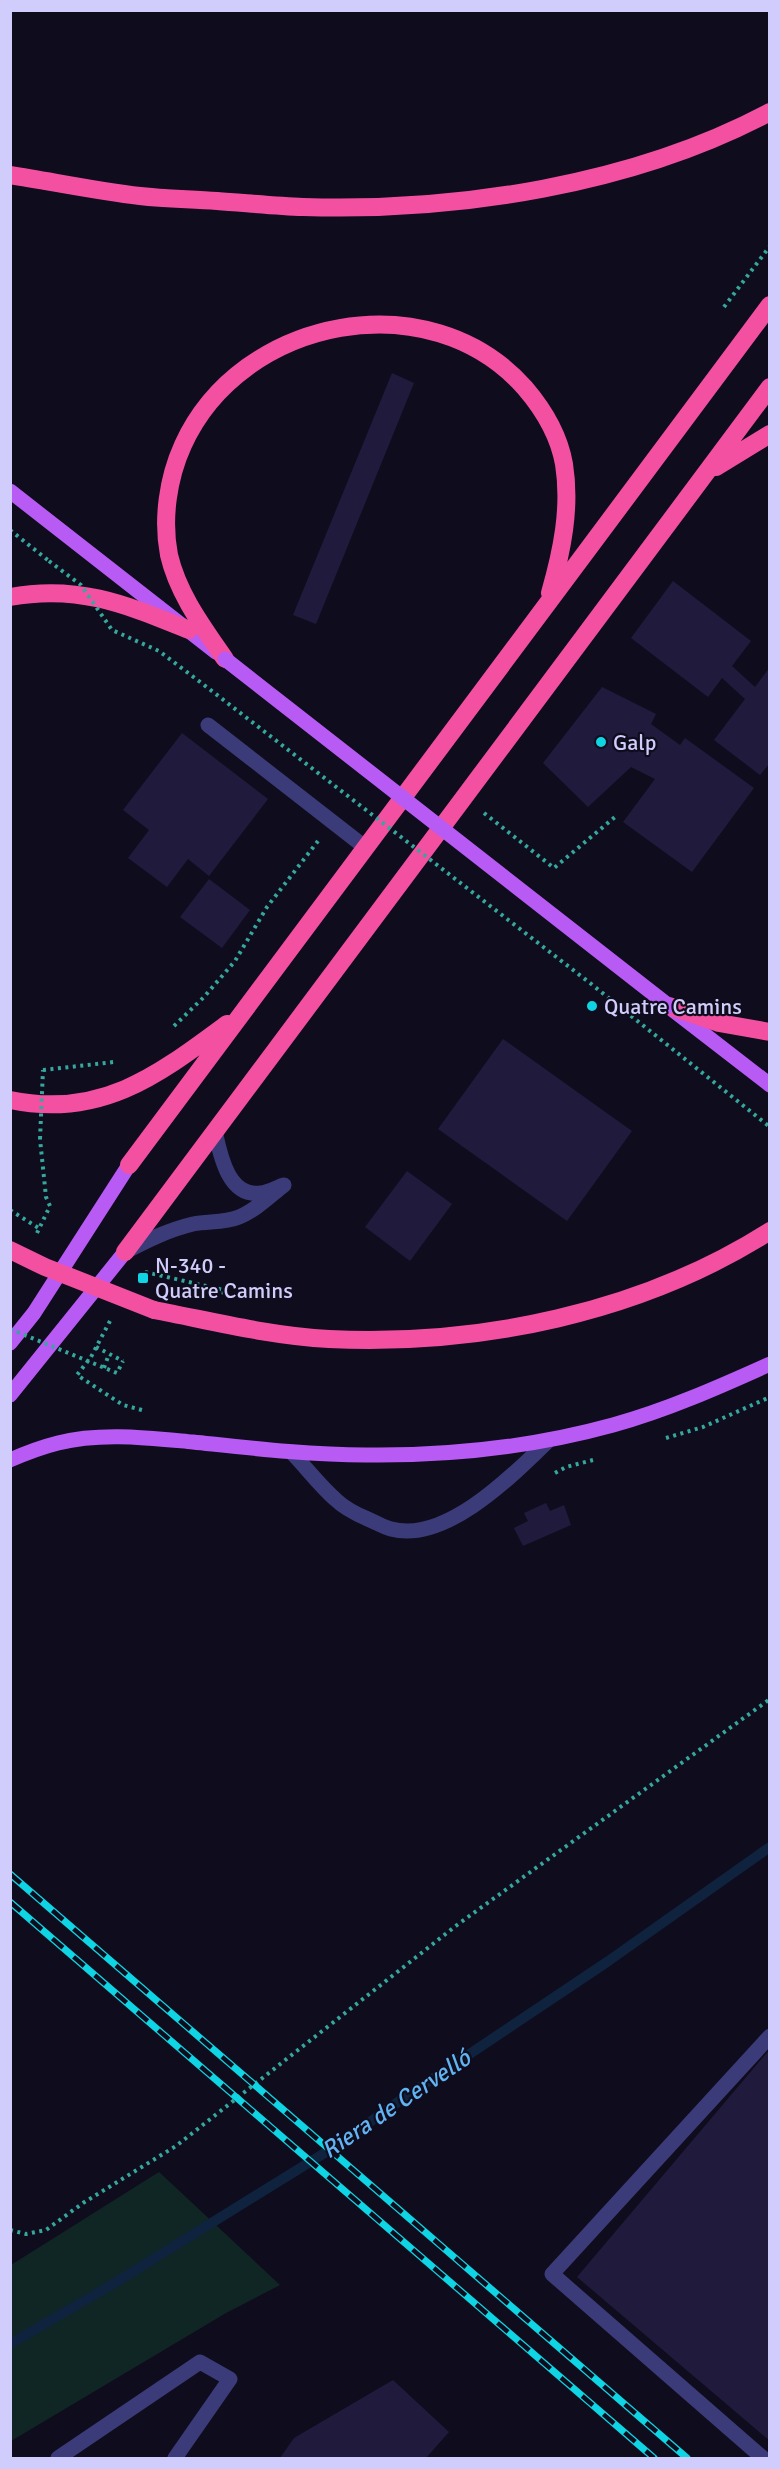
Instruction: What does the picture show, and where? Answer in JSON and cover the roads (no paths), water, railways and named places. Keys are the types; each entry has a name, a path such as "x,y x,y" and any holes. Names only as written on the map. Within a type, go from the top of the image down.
{"highway":[{"path":"10,175 140,196 304,207 415,205 488,197 567,183 642,164 702,143 770,112"},
{"path":"129,1165 770,305"},
{"path":"225,658 195,615 178,581 169,555 168,495 176,461 190,429 214,396 239,373 270,352 301,337 357,324 388,324 422,329 459,340 483,353 511,373 536,400 553,430 563,462 568,500 561,555 548,604"},
{"path":"125,1252 770,387"},
{"path":"704,475 770,434"},
{"path":"10,597 36,592 88,594 123,603 189,630"},
{"path":"669,1006 719,1023 770,1032"},
{"path":"10,1100 58,1105 94,1100 135,1087 173,1064 243,1013"},
{"path":"10,1250 73,1279 154,1310 253,1330 327,1338 400,1340 472,1334 544,1321 616,1301 687,1274 770,1231"}],"main road":[{"path":"10,491 770,1085"},
{"path":"10,1343 34,1313 129,1165"},
{"path":"10,1395 125,1252"},
{"path":"10,1460 59,1442 103,1437 143,1438 291,1452 365,1455 438,1453 549,1440 614,1424 731,1381 770,1364"}],"lane":[{"path":"208,725 366,848"},
{"path":"125,1252 165,1231 196,1223 221,1222 239,1217 284,1185 261,1193 250,1192 238,1186 223,1166 215,1131"},
{"path":"291,1452 336,1500 363,1517 392,1530 412,1531 437,1525 470,1508 504,1484 549,1440"},
{"path":"763,2458 552,2274 770,2036"},
{"path":"58,2458 200,2362 230,2379 175,2458"}],"waterway":[{"name":"Riera de Cervelló","path":"10,2344 113,2284 344,2141 389,2108 607,1962 770,1847"}],"railway":[{"path":"10,1874 687,2458"},
{"path":"10,1902 654,2458"}],"place":[{"name":"Galp","path":"601,742"},
{"name":"Quatre Camins","path":"592,1006"},
{"name":"N-340 - Quatre Camins","path":"143,1278"}]}
